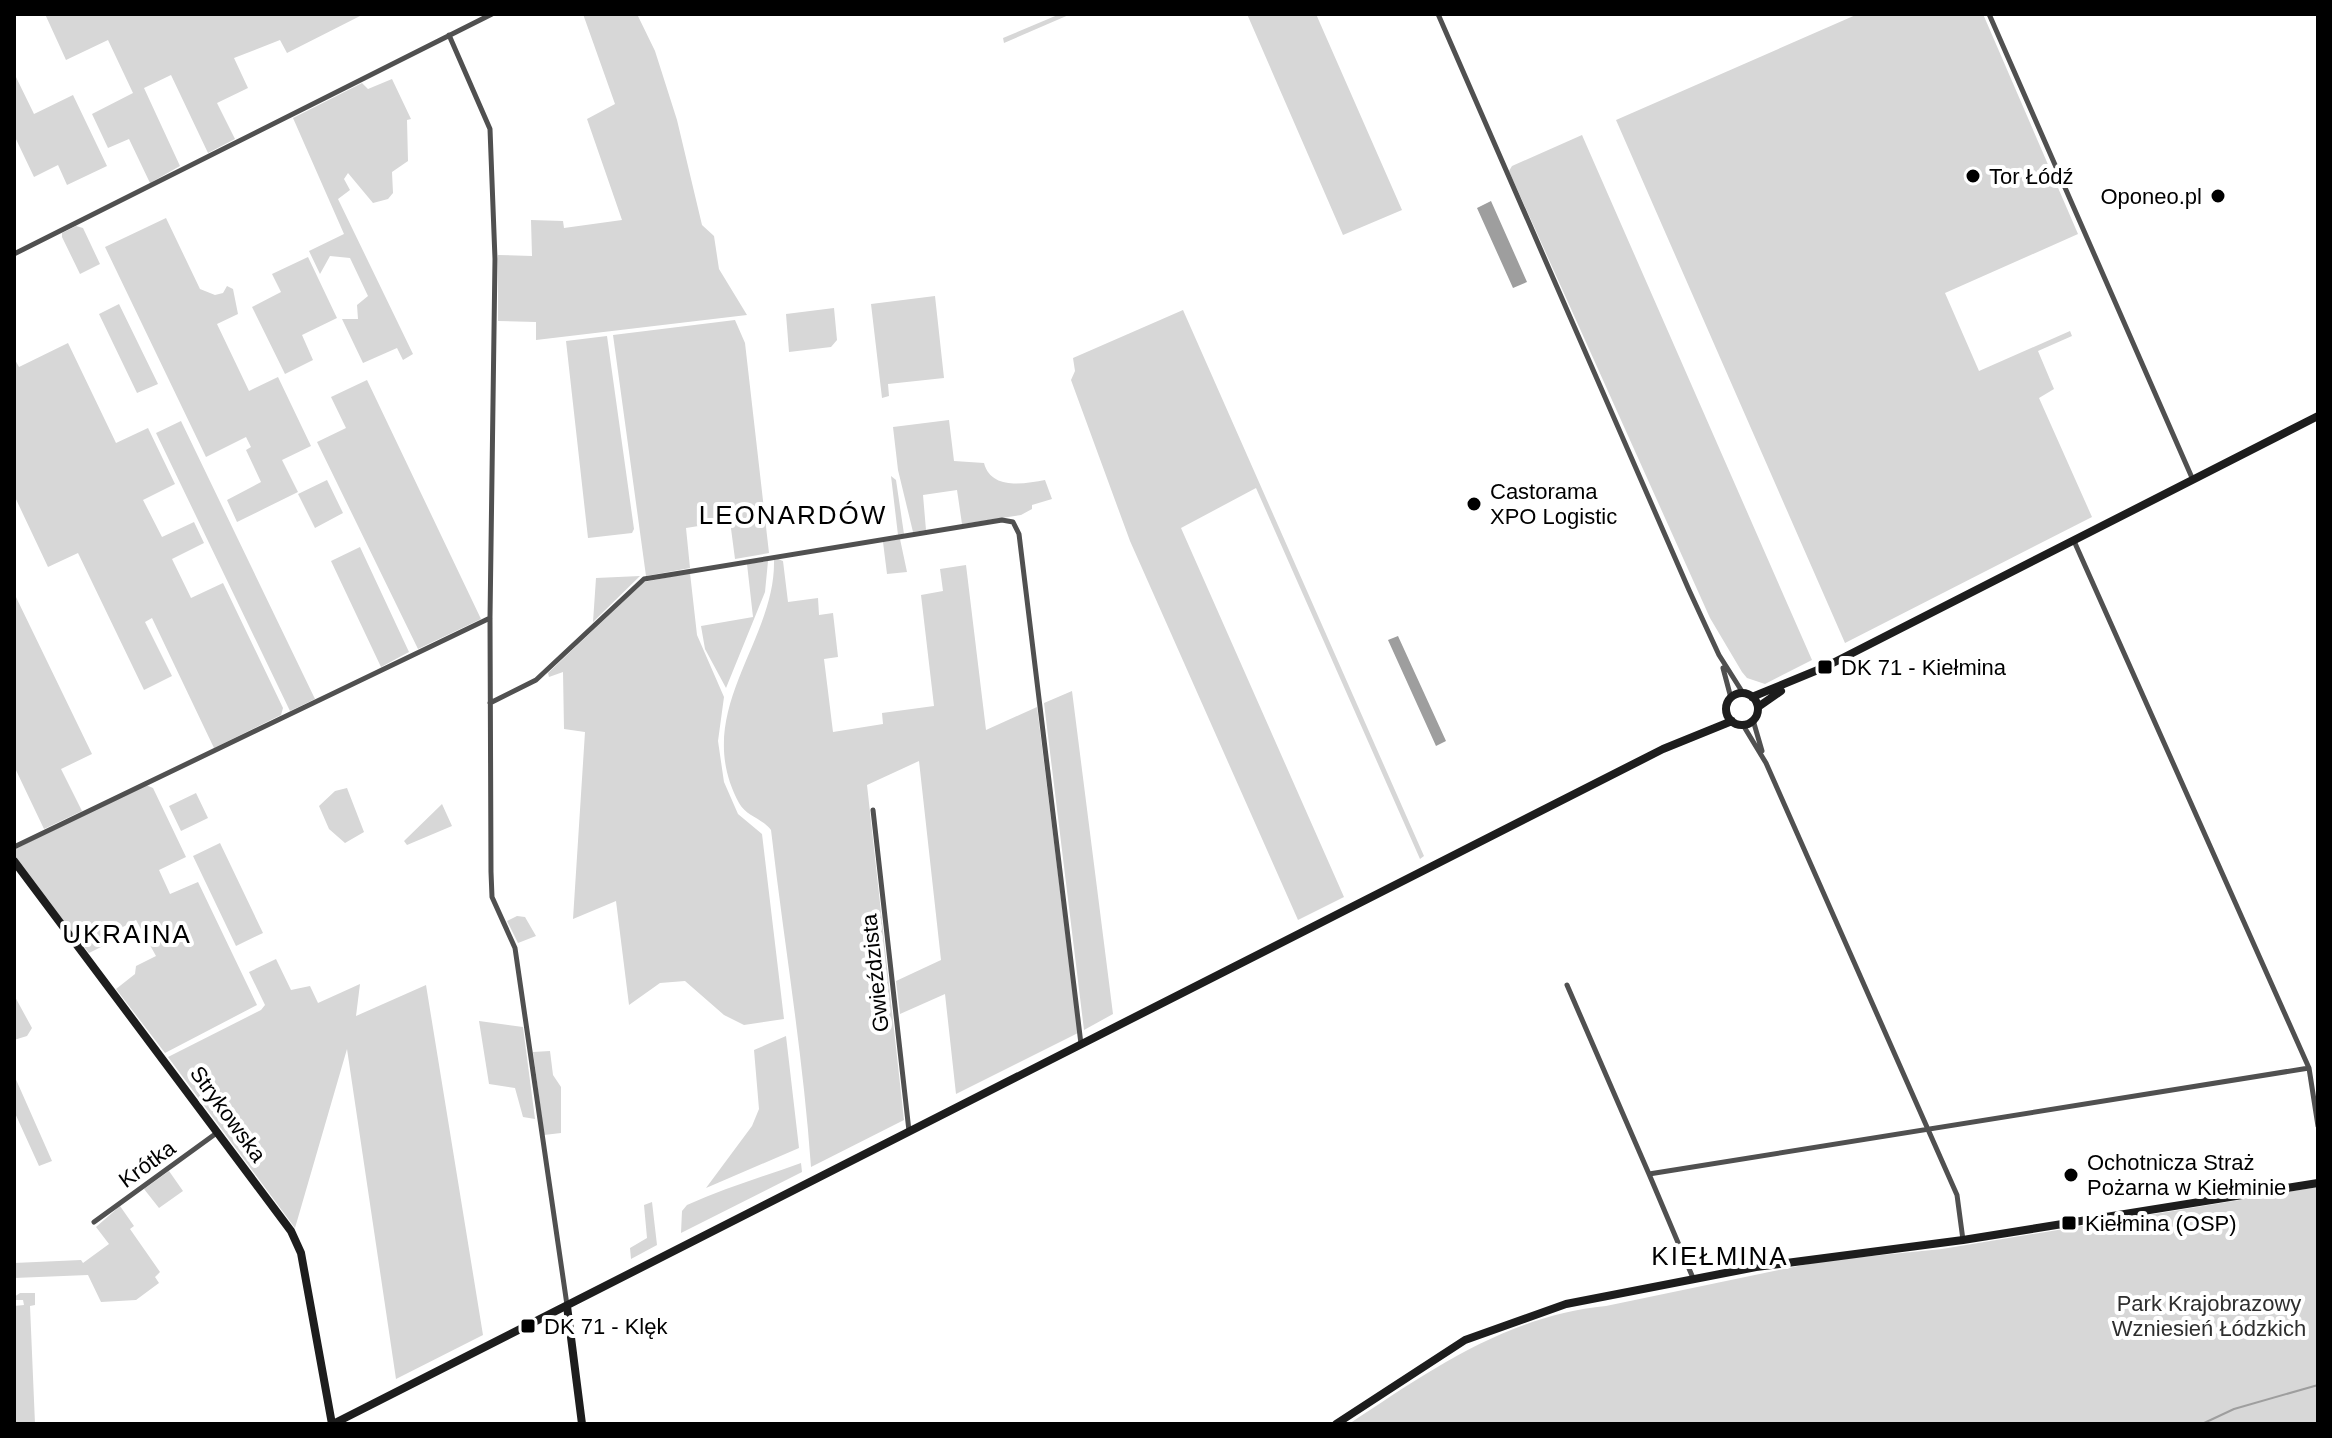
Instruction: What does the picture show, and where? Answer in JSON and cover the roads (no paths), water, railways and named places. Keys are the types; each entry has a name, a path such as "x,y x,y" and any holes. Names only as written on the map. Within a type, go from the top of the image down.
{"main road":[{"path":"333,1424 1690,736 1732,721 1743,725 1753,720 1758,707 1795,682 2318,416"},
{"path":"1690,736 1727,709 1731,698 1795,682"},
{"path":"1748,695 1758,707"},
{"path":"1727,709 1732,721"},
{"name":"Strykowska","path":"14,861 287,1225 298,1246 333,1424"},
{"path":"1336,1424 1445,1352 1489,1330 1552,1308 1693,1278 1963,1240 2318,1183"},
{"path":"567,1306 582,1424"}],"street":[{"path":"14,254 492,14"},
{"path":"1438,14 1719,655 1731,698"},
{"path":"1989,14 2193,480"},
{"path":"449,35 490,129 495,274 490,618 492,897 515,948 567,1306"},
{"path":"490,703 536,680 644,579 1002,520 1013,522 1019,534 1081,1044"},
{"path":"2074,541 2309,1068 2318,1126"},
{"path":"14,847 490,618"},
{"path":"1719,655 1748,695"},
{"path":"1753,720 1766,763 1957,1195 1963,1240"},
{"path":"1743,725 1766,763"},
{"name":"Gwieździsta","path":"873,810 909,1132"},
{"path":"1567,985 1693,1278"},
{"path":"1649,1174 2309,1068"},
{"name":"Krótka","path":"94,1222 219,1131"}],"waterway":[{"path":"2202,1424 2234,1409 2318,1385"}],"place":[{"name":"Tor Łódź","path":"1973,176"},
{"name":"Oponeo.pl","path":"2218,196"},
{"name":"Castorama XPO Logistic","path":"1474,504"},
{"name":"DK 71 - Kiełmina","path":"1825,667"},
{"name":"Ochotnicza Straż Pożarna w Kiełminie","path":"2071,1175"},
{"name":"Kiełmina (OSP)","path":"2069,1223"},
{"name":"DK 71 - Klęk","path":"528,1326"}],"district":[{"name":"LEONARDÓW","path":"793,515"},
{"name":"UKRAINA","path":"127,934"},
{"name":"KIEŁMINA","path":"1720,1256"}],"park label":[{"name":"Park Krajobrazowy Wzniesień Łódzkich","path":"2209,1316"}]}
